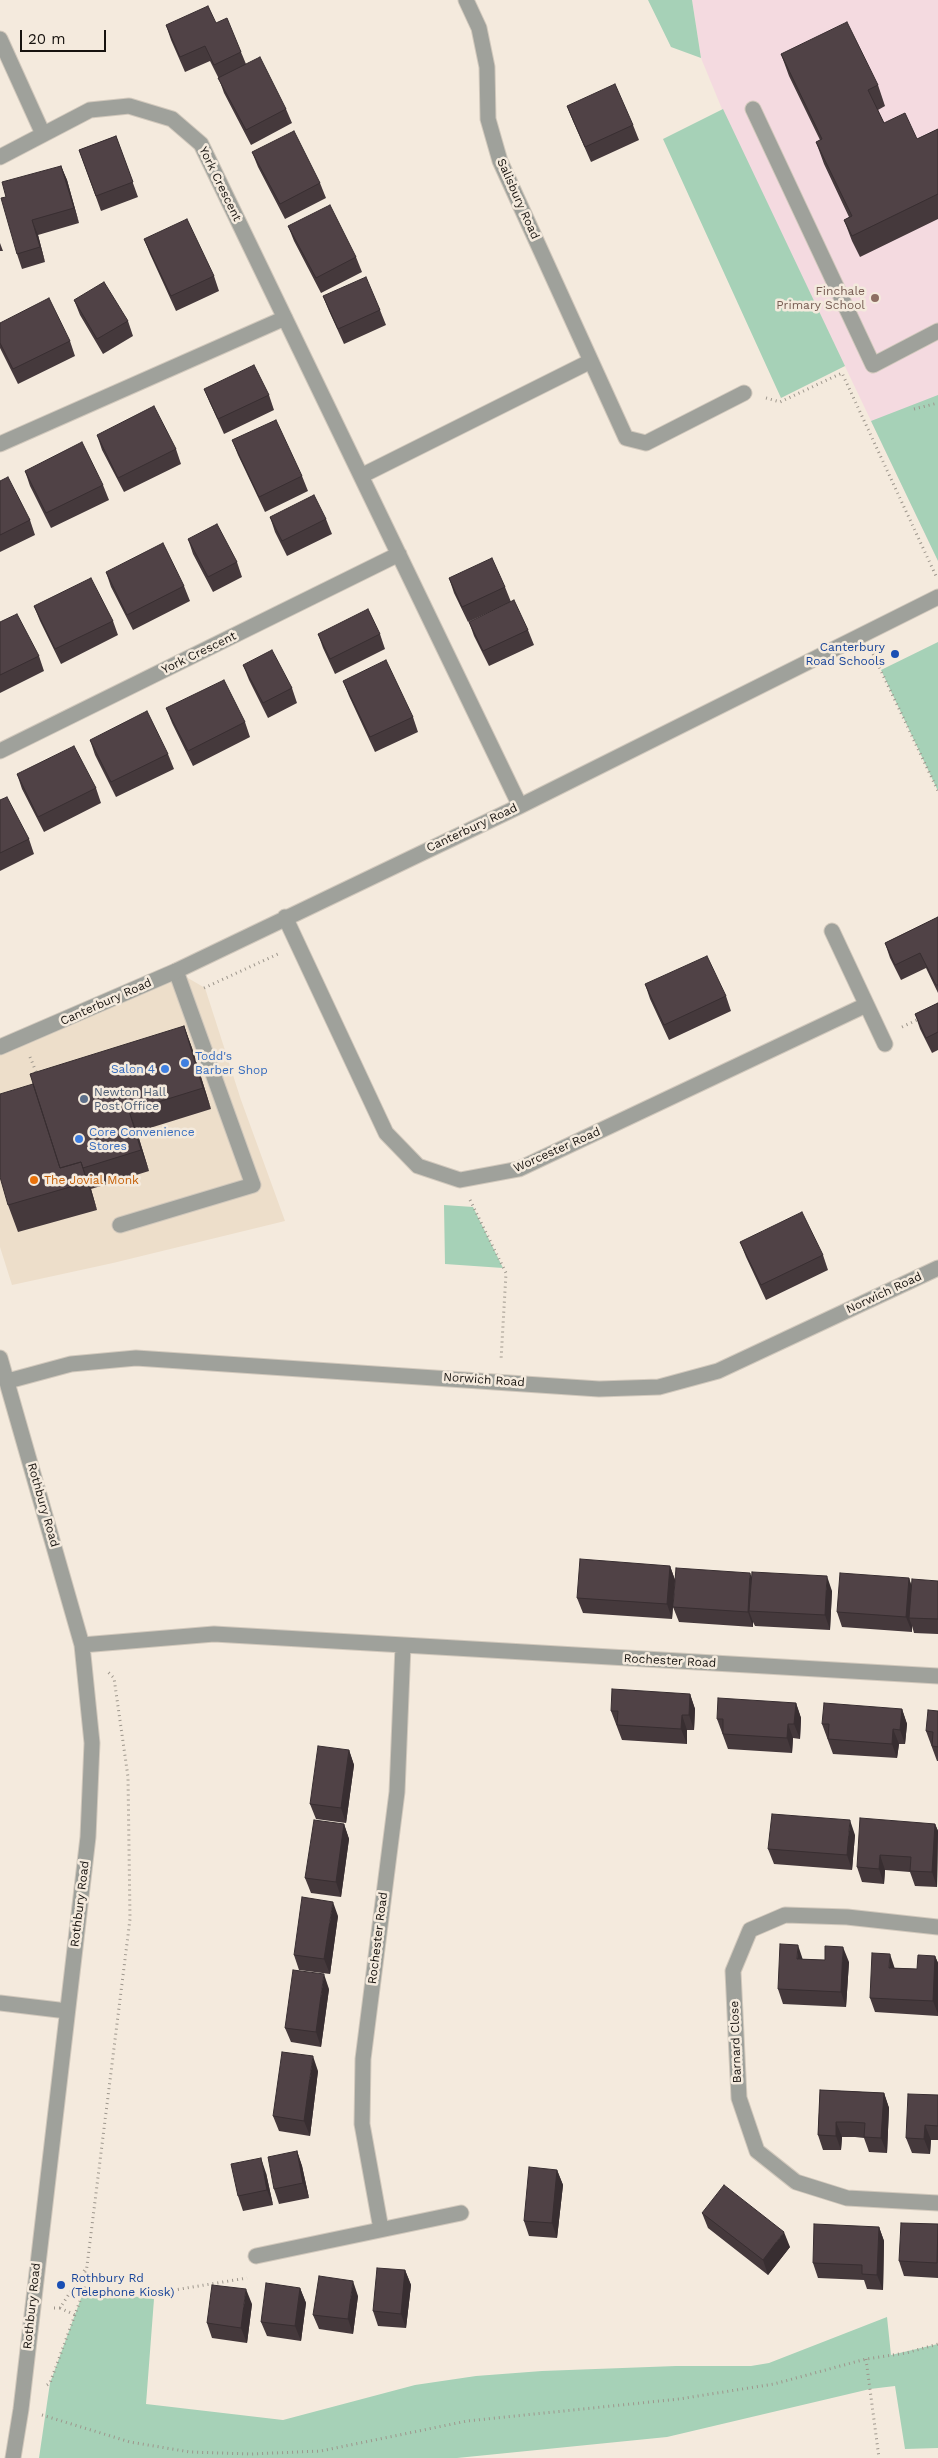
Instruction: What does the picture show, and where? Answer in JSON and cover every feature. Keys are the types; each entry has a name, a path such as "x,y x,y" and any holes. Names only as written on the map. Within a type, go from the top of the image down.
{"street":[{"name":"Salisbury Road","path":"466,0 479,28 487,67 488,119 500,161 626,438 646,443 744,393"},
{"path":"0,39 43,134"},
{"name":"York Crescent","path":"0,157 90,110 129,106 172,118 201,144 520,806"},
{"path":"753,109 873,365 938,331"},
{"path":"0,444 285,318"},
{"path":"361,476 591,361"},
{"name":"York Crescent","path":"0,751 399,554"},
{"name":"Canterbury Road","path":"0,1047 176,971 285,917 520,806 938,597"},
{"name":"Worcester Road","path":"285,917 386,1133 418,1166 460,1180 519,1169 866,1005"},
{"path":"832,931 883,1040"},
{"path":"120,1225 253,1185 176,971"},
{"name":"Norwich Road","path":"8,1381 71,1364 136,1358 600,1389 659,1387 718,1371 938,1268"},
{"name":"Rothbury Road","path":"0,1358 82,1645 92,1753 88,1837 20,2408 12,2458"},
{"name":"Rochester Road","path":"82,1645 214,1634 938,1676"},
{"name":"Rochester Road","path":"381,2229 362,2124 363,2060 397,1792 403,1646"},
{"name":"Barnard Close","path":"938,1927 847,1918 785,1915 750,1930 734,1972 739,2098 757,2151 796,2182 847,2198 938,2203"},
{"path":"0,2003 67,2011"},
{"path":"256,2256 461,2212"}],"path":[{"path":"744,393 780,402 842,373 938,579"},
{"path":"914,409 938,403"},
{"path":"865,635 938,791"},
{"path":"185,997 298,944"},
{"path":"883,1040 922,1018"},
{"path":"22,1038 38,1077"},
{"path":"460,1180 506,1273 500,1381"},
{"path":"20,2408 50,2382 84,2290 130,1919 128,1777 114,1678 82,1645"},
{"path":"84,2290 132,2297 258,2276 256,2256"},
{"path":"60,2308 88,2266"},
{"path":"32,2305 60,2308 75,2315"},
{"path":"20,2408 130,2442 190,2452 251,2454 321,2451 467,2420 679,2399 774,2384 866,2359 906,2353 938,2344"},
{"path":"866,2359 879,2458"}],"shaded area":[{"name":"Finchale Primary School","path":"692,0 938,0 938,561 722,109 701,58"},
{"path":"176,971 205,988 241,1100 285,1221 113,1263 12,1285 0,1247 0,1047"}],"green space":[{"path":"648,0 692,0 701,58 671,47"},
{"path":"723,109 845,366 781,398 663,139"},
{"path":"938,395 938,561 871,421"},
{"path":"938,642 938,791 881,670"},
{"path":"444,1205 473,1207 503,1268 445,1264"},
{"path":"84,2290 154,2299 146,2404 283,2420 415,2385 476,2376 542,2371 676,2366 751,2366 769,2363 887,2317 891,2355 938,2344 938,2448 905,2449 895,2386 870,2389 667,2437 457,2458 39,2458 50,2383"}],"building":[{"path":"208,6 216,23 227,18 241,52 214,65 205,46 180,57 166,25"},
{"path":"847,22 878,85 868,90 884,123 905,113 917,139 938,129 938,194 852,236 844,220 852,216 816,142 822,139 781,54"},
{"path":"260,57 286,109 246,130 218,78"},
{"path":"615,84 633,125 585,147 567,106"},
{"path":"294,131 320,183 280,204 252,152"},
{"path":"116,136 133,182 96,196 79,150"},
{"path":"61,166 74,208 32,220 40,247 17,254 1,198 6,197 2,182"},
{"path":"330,205 356,257 316,278 288,226"},
{"path":"187,219 214,276 171,296 144,239"},
{"path":"366,277 380,310 338,329 323,296"},
{"path":"104,282 128,321 97,339 74,300"},
{"path":"49,298 70,341 13,369 0,343 0,323"},
{"path":"254,365 269,395 218,419 204,389"},
{"path":"154,406 176,449 118,478 97,435"},
{"path":"276,420 302,476 259,497 232,440"},
{"path":"82,442 103,485 46,513 25,471"},
{"path":"8,477 30,520 0,535 0,481"},
{"path":"314,495 326,519 282,541 270,517"},
{"path":"217,524 237,562 208,577 188,539"},
{"path":"163,543 184,586 127,615 106,572"},
{"path":"492,558 505,587 462,607 449,578"},
{"path":"91,578 113,621 55,649 34,606"},
{"path":"514,600 528,630 483,651 469,622"},
{"path":"368,609 380,634 330,659 318,634"},
{"path":"17,614 39,656 0,675 0,622"},
{"path":"272,650 292,688 263,703 243,665"},
{"path":"386,660 413,717 370,737 343,681"},
{"path":"224,680 245,722 188,751 166,708"},
{"path":"147,711 168,754 111,782 90,740"},
{"path":"74,746 96,788 38,817 17,774"},
{"path":"7,797 29,839 0,853 0,800"},
{"path":"938,917 938,985 936,985 920,953 895,965 885,943"},
{"path":"707,956 726,996 664,1025 645,984"},
{"path":"938,1003 938,1032 926,1038 915,1014"},
{"path":"184,1026 203,1088 129,1111 141,1150 83,1168 81,1162 60,1168 30,1074"},
{"name":"The Jovial Monk","path":"33,1084 60,1168 81,1162 87,1182 8,1205 0,1177 0,1094"},
{"path":"802,1212 823,1255 761,1285 740,1242"},
{"path":"580,1559 670,1566 667,1604 577,1598"},
{"path":"676,1568 750,1573 748,1612 673,1607"},
{"path":"752,1572 827,1576 825,1615 749,1611"},
{"path":"840,1573 909,1578 906,1617 837,1612"},
{"path":"912,1579 938,1581 938,1619 909,1618"},
{"path":"612,1689 690,1694 689,1715 682,1715 681,1729 617,1725 618,1711 611,1711"},
{"path":"718,1698 796,1703 794,1724 788,1724 787,1738 723,1734 723,1719 717,1719"},
{"path":"824,1703 902,1709 900,1730 893,1729 892,1744 828,1739 829,1724 822,1724"},
{"path":"928,1710 938,1711 938,1747 932,1746 933,1732 926,1731"},
{"path":"318,1746 349,1750 341,1808 310,1804"},
{"path":"772,1814 850,1820 847,1855 768,1849"},
{"path":"860,1818 935,1824 932,1872 910,1871 911,1857 880,1855 879,1869 857,1867"},
{"path":"314,1820 344,1824 336,1882 305,1878"},
{"path":"302,1897 333,1902 324,1959 294,1955"},
{"path":"780,1944 798,1945 797,1959 825,1960 825,1946 843,1947 841,1992 778,1989"},
{"path":"872,1953 890,1954 889,1968 917,1969 918,1955 935,1956 933,2001 870,1998"},
{"path":"293,1970 324,1974 316,2032 285,2028"},
{"path":"282,2052 313,2056 304,2121 273,2116"},
{"path":"820,2090 884,2093 881,2138 864,2137 865,2123 850,2122 836,2122 836,2136 818,2135"},
{"path":"908,2094 938,2095 938,2126 925,2125 924,2139 906,2138"},
{"path":"297,2151 303,2183 274,2189 268,2157"},
{"path":"261,2158 267,2190 238,2196 231,2164"},
{"path":"529,2167 557,2170 552,2223 524,2221"},
{"path":"724,2185 784,2232 763,2260 702,2213"},
{"path":"901,2223 938,2224 937,2263 899,2261"},
{"path":"814,2224 879,2227 877,2275 862,2274 862,2265 813,2263"},
{"path":"377,2268 405,2270 401,2314 373,2311"},
{"path":"319,2276 353,2281 348,2319 313,2315"},
{"path":"266,2283 300,2288 295,2326 261,2322"},
{"path":"212,2285 246,2289 241,2328 207,2323"}],"place":[{"name":"Finchale Primary School","path":"875,298"},
{"name":"Canterbury Road Schools","path":"895,654"},
{"name":"Todd's Barber Shop","path":"185,1063"},
{"name":"Salon 4","path":"165,1069"},
{"name":"Newton Hall Post Office","path":"84,1099"},
{"name":"Core Convenience Stores","path":"79,1139"},
{"name":"The Jovial Monk","path":"34,1180"},
{"name":"Rothbury Rd (Telephone Kiosk)","path":"61,2285"}]}
